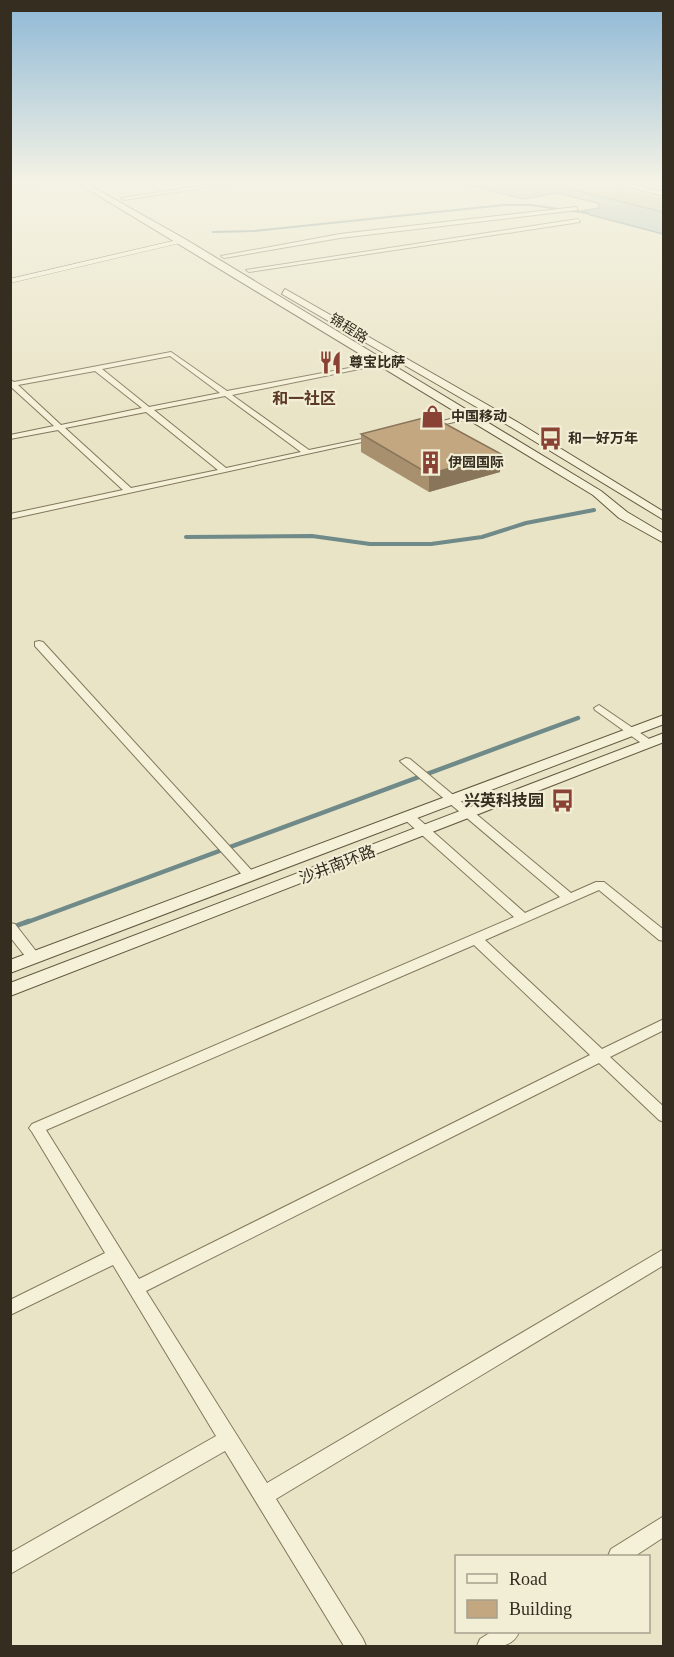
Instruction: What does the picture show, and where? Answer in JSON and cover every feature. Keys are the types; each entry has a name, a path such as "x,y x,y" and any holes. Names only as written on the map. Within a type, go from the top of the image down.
{"main road":[{"name":"锦程路","path":"211,259 375,361 597,493 623,515 663,539"},
{"name":"锦程路","path":"230,259 515,425 663,517"},
{"path":"375,361 392,354"},
{"name":"沙井南环路","path":"10,967 663,719"},
{"name":"沙井南环路","path":"10,990 656,740"}],"street":[{"path":"10,281 103,259"},
{"path":"249,270 321,259"},
{"path":"12,383 171,354 308,453"},
{"path":"10,437 375,361"},
{"path":"96,368 225,471"},
{"path":"12,383 130,492"},
{"path":"423,427 469,416"},
{"path":"10,504 15,516 388,435"},
{"path":"39,644 250,876"},
{"path":"598,708 632,731 656,740"},
{"path":"406,761 569,898"},
{"path":"408,816 523,918"},
{"path":"356,1647 37,1128 600,885 663,937"},
{"path":"10,927 34,958"},
{"path":"476,939 663,1116"},
{"path":"136,1288 663,1024"},
{"path":"10,1308 116,1256"},
{"path":"263,1496 663,1256"},
{"path":"10,1564 228,1440"},
{"path":"621,1555 663,1525"},
{"path":"487,1647 508,1633"}],"building":[{"path":"431,416 501,454 429,474 361,434"}],"waterway":[{"path":"186,537 312,536 370,544 431,544 482,537 526,523 594,510"},
{"path":"25,923 578,718"},
{"path":"13,927 29,921"}],"place":[{"name":"尊宝比萨","path":"331,362"},
{"name":"中国移动","path":"433,416"},
{"name":"和一好万年","path":"550,438"},
{"name":"伊园国际","path":"430,462"},
{"name":"兴英科技园","path":"562,800"}],"district":[{"name":"和一社区","path":"304,398"}]}
